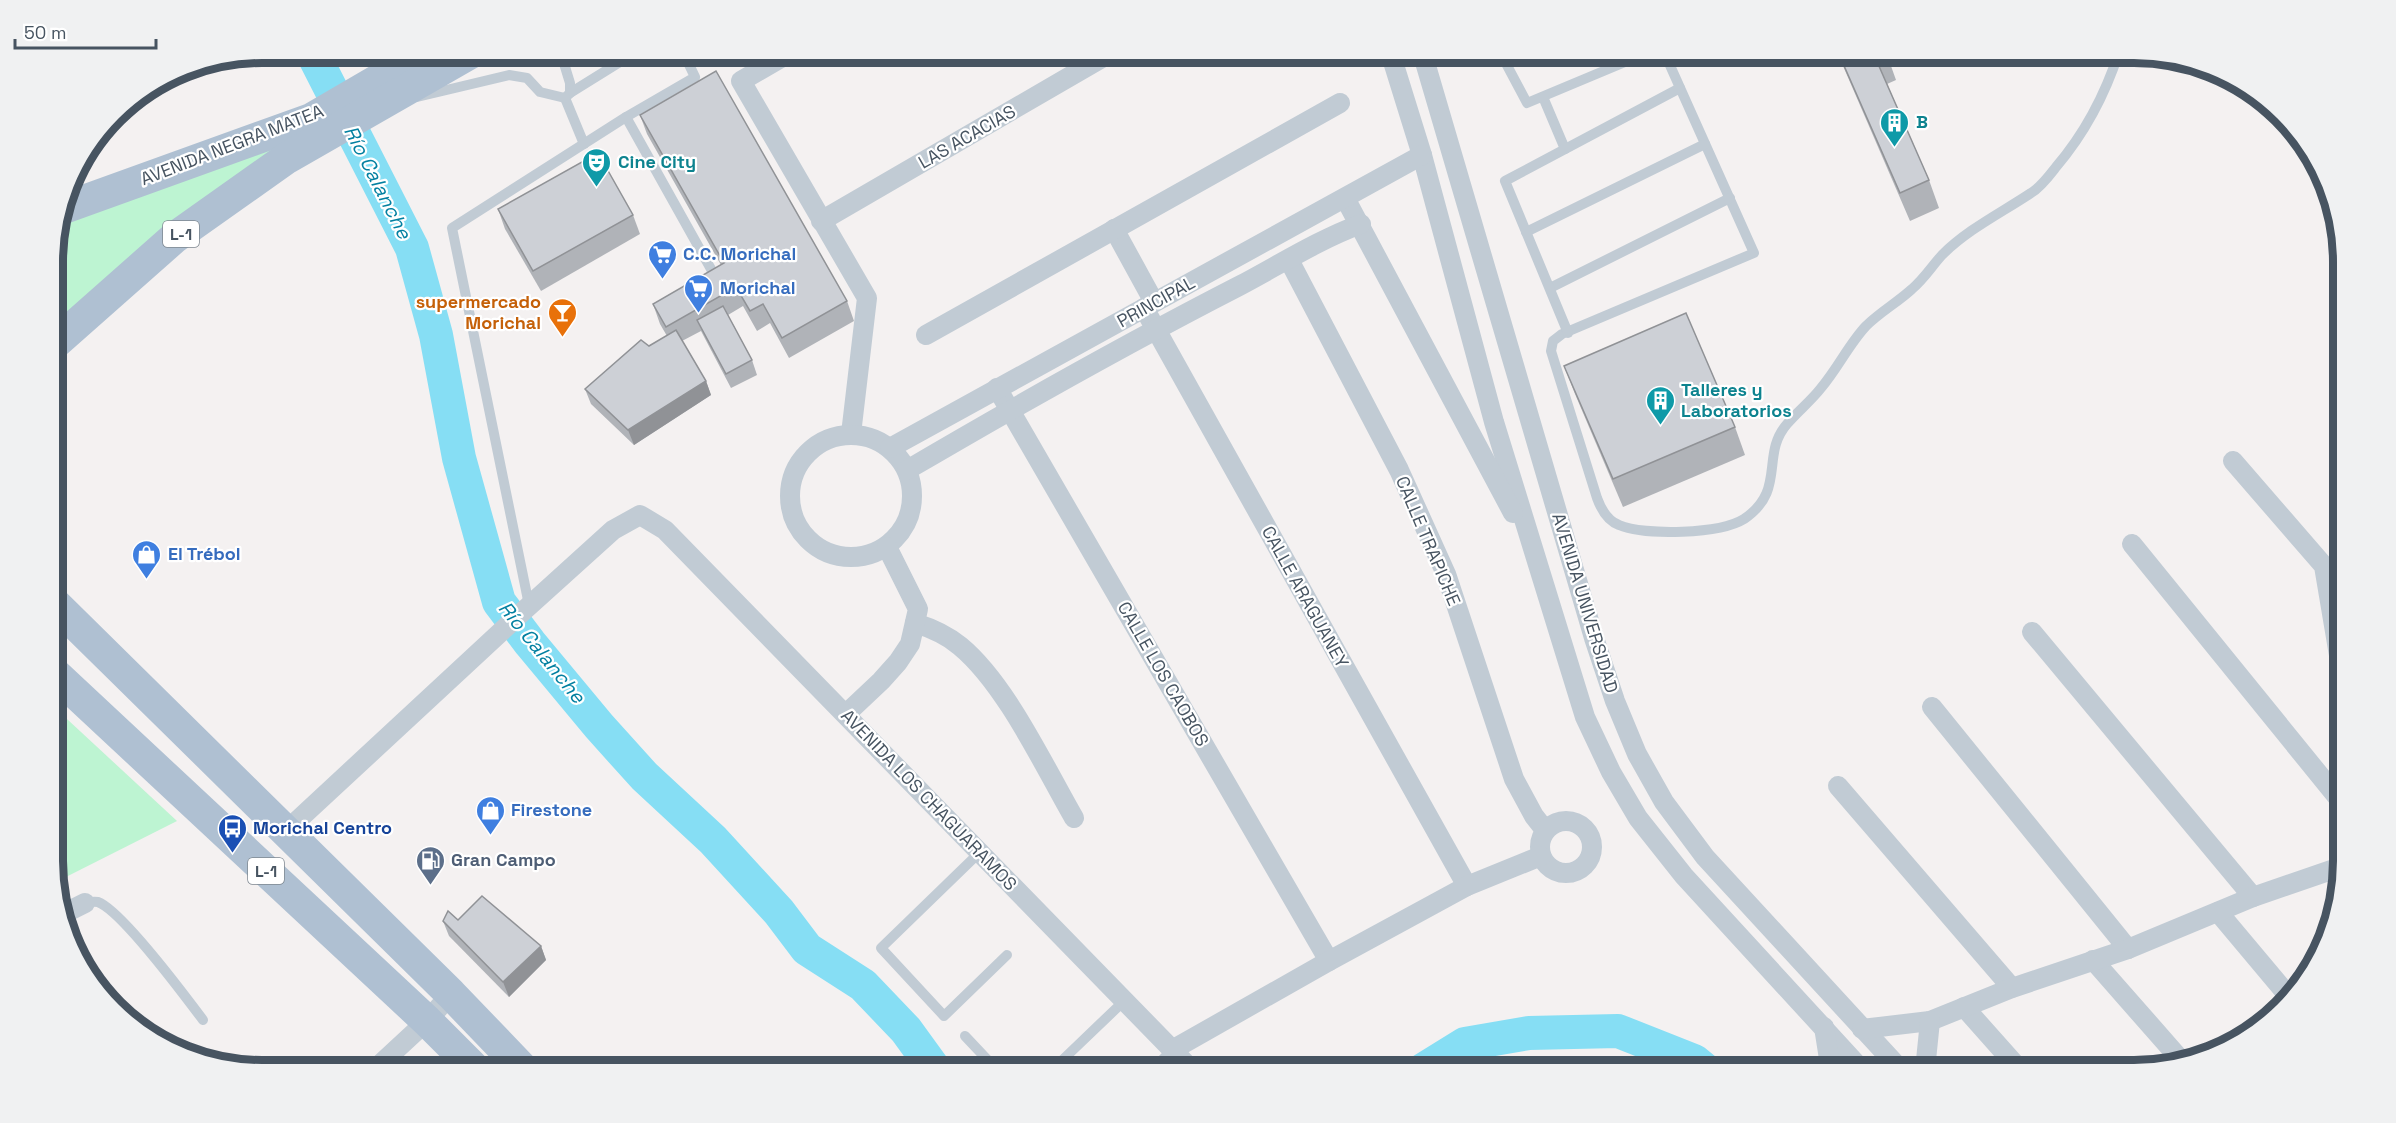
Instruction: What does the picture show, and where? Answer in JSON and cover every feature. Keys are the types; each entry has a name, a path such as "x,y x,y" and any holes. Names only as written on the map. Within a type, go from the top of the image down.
{"main road":[{"name":"AVENIDA NEGRA MATEA","path":"366,105 414,63"},
{"name":"AVENIDA NEGRA MATEA","path":"72,206 316,129 450,63"},
{"name":"AVENIDA NEGRA MATEA","path":"63,335 174,238 287,158 316,129"},
{"path":"63,345 80,319"},
{"name":"L-1","path":"63,609 285,832 451,994 514,1060"},
{"name":"L-1","path":"63,681 466,1060"}],"street":[{"path":"772,63 741,81 867,298 851,434"},
{"name":"LAS ACACIAS","path":"820,220 1094,63"},
{"name":"AVENIDA UNIVERSIDAD","path":"1393,63 1422,155 1494,422 1585,717 1611,772 1638,818 1684,876 1853,1060"},
{"name":"AVENIDA UNIVERSIDAD","path":"1425,63 1594,638 1637,754 1664,802 1705,857 1891,1060"},
{"path":"926,335 1340,103"},
{"name":"PRINCIPAL","path":"890,448 1422,155"},
{"name":"AVENIDA UNIVERSIDAD","path":"1345,198 1534,554"},
{"name":"PRINCIPAL","path":"907,470 1010,409 1155,329 1337,233 1360,224"},
{"name":"CALLE ARAGUANEY","path":"1114,229 1149,305 1155,329 1467,886"},
{"name":"CALLE TRAPICHE","path":"1289,260 1408,491 1446,574 1514,779 1534,816 1545,830"},
{"name":"CALLE LOS CAOBOS","path":"998,388 1329,961"},
{"path":"851,434 872,438 890,448 907,470 912,490 911,512 902,531 887,546 868,556 847,558 827,553 809,542 796,525 790,504 790,483 798,464 812,448 830,438 851,434"},
{"path":"2233,461 2324,566 2333,620"},
{"name":"AVENIDA LOS CHAGUARAMOS","path":"524,610 613,530 640,515 665,531 1182,1060"},
{"path":"2132,544 2333,792"},
{"path":"846,714 898,662 910,644 918,609 887,546"},
{"path":"285,832 524,610"},
{"path":"915,623 930,628 951,640 978,664 1003,695 1074,818"},
{"path":"2032,632 2253,897"},
{"path":"1932,707 2128,949"},
{"path":"1838,786 2012,988"},
{"path":"1558,821 1576,822 1588,832 1592,849 1587,864 1571,873 1553,870 1541,856 1541,838 1545,830 1558,821"},
{"path":"1172,1050 1467,886 1541,856"},
{"path":"1862,1029 1930,1021 2012,988 2128,949 2253,897 2332,870"},
{"path":"70,911 85,903"},
{"path":"2218,912 2285,991"},
{"path":"2093,960 2177,1055"},
{"path":"385,1060 427,1022 451,994"},
{"path":"1964,1007 2011,1060"},
{"path":"1926,1060 1930,1021"},
{"path":"1824,1027 1829,1060"}],"lane":[{"path":"564,63 570,82 567,96 584,144"},
{"path":"366,105 509,75 527,78 540,92 567,96 619,63"},
{"path":"524,610 453,228 626,117 695,77 688,63"},
{"path":"1506,63 1527,103 1623,63"},
{"path":"1669,63 1754,253 1557,337 1553,341 1551,351 1597,498 1609,518 1620,526 1674,532 1715,529 1737,523 1755,510 1767,493 1773,474 1774,449 1784,427 1821,389 1858,336 1875,317 1913,288 1941,256 1964,237 2002,209 2033,192 2051,174 2072,148 2093,114 2114,63"},
{"path":"1568,333 1505,181 1680,88"},
{"path":"1543,97 1565,149"},
{"path":"626,117 716,278"},
{"path":"1526,232 1705,144"},
{"path":"1550,288 1730,198"},
{"path":"980,852 881,948 944,1016 1007,955"},
{"path":"85,903 93,901 104,905 125,924 203,1020"},
{"path":"1062,1060 1124,1001"},
{"path":"964,1036 987,1060"},
{"path":"1162,1060 1172,1050"}],"green space":[{"path":"289,139 63,319 63,249 68,219"},
{"path":"63,715 177,821 64,878"}],"building":[{"name":"B","path":"1843,63 1878,63 1929,180 1900,193"},
{"path":"716,71 847,301 782,338 763,304 750,311 736,287 666,327 653,304 724,263 640,115"},
{"path":"598,153 633,215 533,271 498,209"},
{"path":"723,306 752,360 726,374 697,320"},
{"name":"Talleres y Laboratorios","path":"1686,313 1735,427 1613,479 1564,366"},
{"path":"676,330 706,381 628,430 585,389 641,340 649,346"},
{"path":"482,896 541,946 503,982 443,921 448,911 458,920"}],"waterway":[{"name":"Río Calanche","path":"318,63 412,248 436,335 459,458 499,602 599,726 644,776 713,840 779,912 807,949 863,985 906,1030 928,1060"},
{"name":"Río Calanche","path":"1439,1060 1465,1044 1529,1033 1618,1031 1691,1060"}],"place":[{"name":"B","path":"1895,148"},
{"name":"Cine City","path":"597,188"},
{"name":"C.C. Morichal","path":"662,280"},
{"name":"Morichal","path":"699,314"},
{"name":"supermercado Morichal","path":"562,338"},
{"name":"Talleres y Laboratorios","path":"1660,426"},
{"name":"El Trébol","path":"147,580"},
{"name":"Firestone","path":"490,836"},
{"name":"Morichal Centro","path":"232,854"},
{"name":"Gran Campo","path":"430,886"}]}
